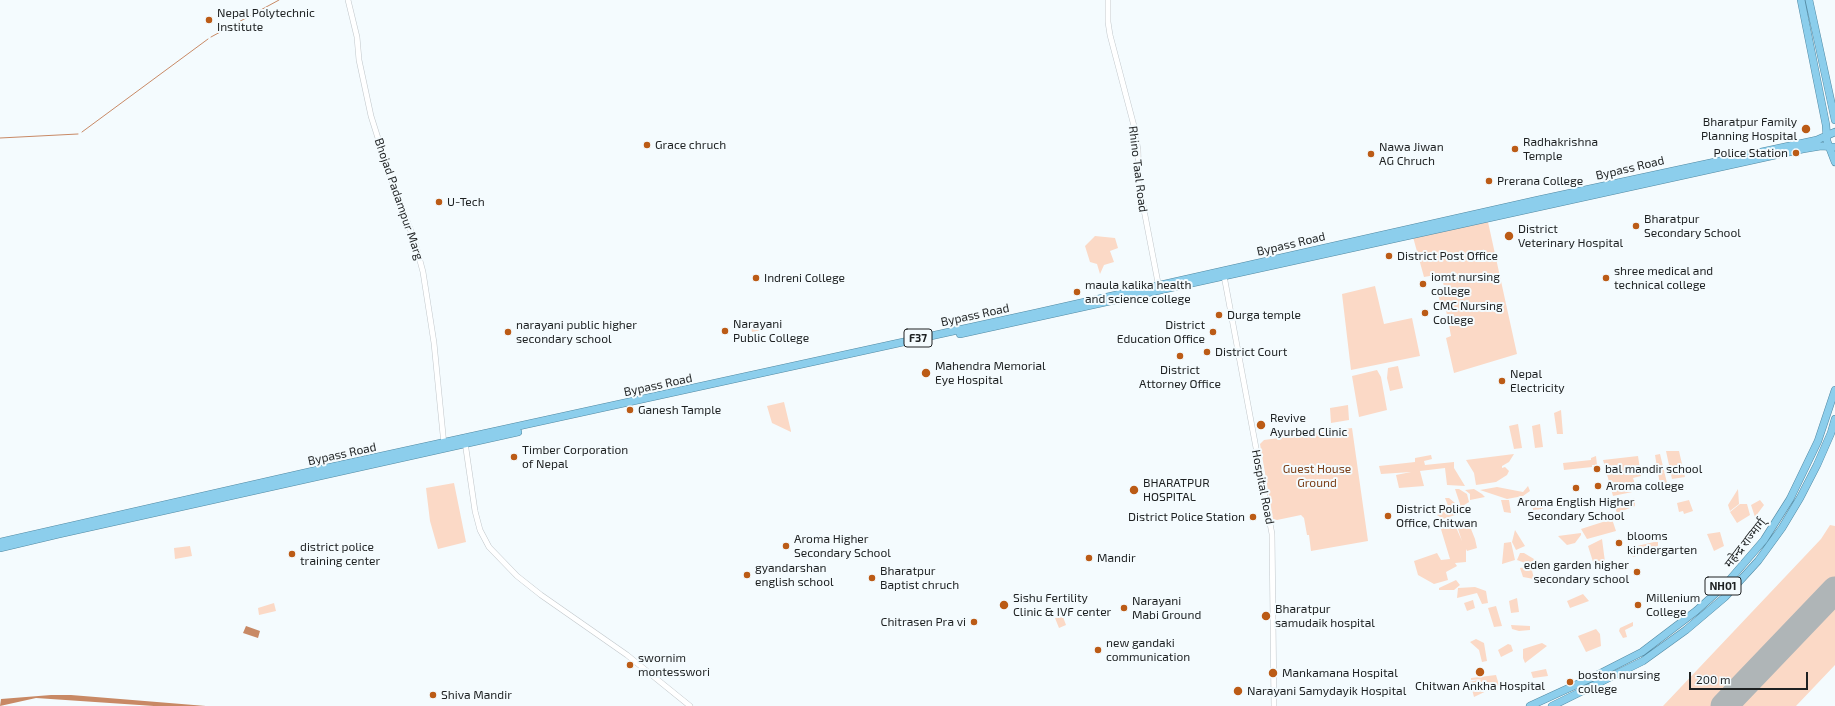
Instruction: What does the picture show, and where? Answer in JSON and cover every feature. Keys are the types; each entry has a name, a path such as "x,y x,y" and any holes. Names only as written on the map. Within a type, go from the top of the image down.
{"highway":[{"path":"1801,0 1827,136 1832,146 1835,162"},
{"path":"1809,0 1835,120"},
{"name":"Bypass Road","path":"0,542 1770,153 1821,139 1835,132"},
{"name":"Bypass Road","path":"1770,153 1821,146 1832,146"},
{"name":"महेन्द्र राज्मार्ग्","path":"1530,706 1612,668 1642,652 1696,611 1726,584 1764,540 1790,499 1818,441 1835,390"},
{"name":"महेन्द्र राज्मार्ग्","path":"1552,706 1643,661 1686,630 1724,596 1758,560 1782,528 1817,465 1831,433 1835,419"},
{"name":"Bypass Road","path":"0,548 444,445"}],"street":[{"name":"Bhojad Padampur Marg","path":"348,0 357,37 359,60 371,116 415,242 423,272 434,343 444,445"},
{"name":"Rhino Taal Road","path":"1108,0 1107,18 1110,35 1134,126 1138,150 1140,191 1159,288"},
{"name":"Hospital Road","path":"1223,274 1272,534 1274,706"},
{"path":"465,441 475,511 480,530 489,547 517,576 541,596 628,655 690,706"}],"green space":[{"path":"1488,222 1517,354 1454,373 1446,338 1451,336 1446,310 1442,311 1438,294 1445,291 1441,274 1424,277 1413,237"},
{"path":"1095,236 1115,238 1118,248 1110,251 1114,262 1104,265 1100,274 1097,264 1090,262 1085,246"},
{"path":"1375,286 1384,324 1412,318 1420,356 1351,370 1342,294"},
{"path":"760,321 762,330 752,332 750,323"},
{"path":"1398,366 1403,388 1390,391 1387,378 1388,368"},
{"path":"1377,370 1381,377 1387,410 1359,417 1352,376"},
{"path":"784,402 791,432 772,423 767,406"},
{"path":"1348,405 1349,420 1331,423 1330,408"},
{"path":"1561,410 1563,434 1557,434 1554,413"},
{"path":"1518,424 1522,448 1514,449 1509,426"},
{"path":"1540,424 1543,447 1535,448 1532,426"},
{"name":"Guest House Ground","path":"1352,428 1368,541 1311,551 1309,535 1307,535 1304,518 1301,515 1277,520 1273,519 1260,444 1264,440"},
{"path":"1666,451 1679,451 1685,477 1672,479"},
{"path":"1514,454 1509,462 1502,466 1502,468 1505,467 1509,471 1507,475 1496,482 1476,485 1474,473 1466,460"},
{"path":"1660,454 1667,483 1660,485 1655,455"},
{"path":"1431,455 1432,459 1424,461 1425,465 1454,462 1454,468 1465,486 1447,485 1445,468 1420,471 1424,486 1399,488 1396,475 1411,472 1381,474 1379,466 1415,462 1415,458"},
{"path":"1596,456 1597,465 1592,465 1592,467 1564,470 1563,463 1591,460 1591,458"},
{"path":"1638,456 1641,476 1633,478 1637,491 1613,496 1603,460"},
{"path":"454,483 466,542 438,549 430,521 426,488"},
{"path":"1528,486 1530,491 1523,496 1507,499 1480,490 1497,487 1523,492"},
{"path":"1455,489 1459,489 1467,494 1469,502 1461,507"},
{"path":"1474,489 1485,497 1470,500 1470,494 1465,490"},
{"path":"1738,489 1739,504 1730,511 1728,505"},
{"path":"1445,498 1449,498 1455,503 1455,515 1443,519 1437,515 1449,508"},
{"path":"1635,498 1635,506 1617,513 1614,505"},
{"path":"1501,500 1509,500 1511,513 1504,512"},
{"path":"1548,500 1549,503 1542,509 1533,510 1532,503"},
{"path":"1689,500 1693,511 1684,514 1683,511 1679,512 1677,503"},
{"path":"1760,500 1764,505 1755,517 1751,505"},
{"path":"1740,504 1747,504 1750,515 1737,523 1730,512"},
{"path":"1612,519 1616,531 1587,539 1581,529"},
{"path":"1455,525 1462,541 1457,526 1467,525 1471,529 1477,548 1467,551 1466,549 1466,562 1455,563 1457,566 1446,572 1448,580 1434,584 1418,575 1414,561 1437,553 1441,560 1450,559 1440,526"},
{"path":"1830,525 1835,526 1835,580 1714,706 1663,706 1821,539"},
{"path":"1515,530 1525,546 1516,550 1512,542"},
{"path":"1720,532 1724,546 1714,551 1707,534"},
{"path":"1581,533 1575,543 1567,545 1558,536"},
{"path":"1602,539 1605,562 1594,565 1588,546"},
{"path":"1658,541 1658,549 1633,557 1629,548"},
{"path":"1511,542 1515,560 1502,564 1504,543"},
{"path":"190,546 192,556 175,559 174,548"},
{"path":"1520,553 1524,553 1539,562 1525,563 1517,560"},
{"path":"1531,566 1534,579 1523,577 1520,568"},
{"path":"1456,580 1460,585 1454,590 1439,590 1439,588"},
{"path":"1475,587 1486,591 1488,603 1482,604 1477,593 1457,598 1458,588"},
{"path":"1583,594 1589,601 1570,608 1567,601"},
{"path":"1517,598 1519,612 1511,613 1509,601"},
{"path":"1473,600 1475,608 1467,611 1464,603"},
{"path":"274,603 276,611 259,615 258,608"},
{"path":"1835,605 1835,665 1796,706 1739,706"},
{"path":"1496,606 1502,626 1494,627 1488,608"},
{"path":"1063,617 1066,625 1059,628 1055,618"},
{"path":"1633,622 1633,626 1625,630 1627,637 1623,638 1619,631 1620,628"},
{"path":"1511,625 1530,626 1530,630 1519,631 1512,629"},
{"path":"1596,629 1600,634 1601,646 1586,652 1578,636"},
{"path":"1476,639 1484,643 1487,661 1482,662 1479,650 1470,642"},
{"path":"1542,643 1547,646 1525,663 1523,658 1523,649"},
{"path":"1508,644 1511,645 1513,651 1501,657 1498,650"},
{"path":"1546,669 1548,676 1533,678 1531,672"},
{"path":"1496,675 1499,685 1474,697 1470,682 1482,679 1471,680 1471,678"}],"shaded area":[{"path":"246,626 260,631 258,638 243,633"},
{"path":"71,695 206,706 154,706 36,698 0,706 1,699"}],"waterway":[{"path":"211,37 279,0"},
{"path":"82,132 208,39"},
{"path":"0,138 78,134"}],"runway":[{"path":"1724,706 1835,590"}],"place":[{"name":"Nepal Polytechnic Institute","path":"209,20"},
{"name":"Bharatpur Family Planning Hospital","path":"1806,129"},
{"name":"Grace chruch","path":"647,145"},
{"name":"Radhakrishna Temple","path":"1515,149"},
{"name":"Police Station","path":"1796,153"},
{"name":"Nawa Jiwan AG Chruch","path":"1371,154"},
{"name":"Prerana College","path":"1489,181"},
{"name":"U-Tech","path":"439,202"},
{"name":"Bharatpur Secondary School","path":"1636,226"},
{"name":"District Veterinary Hospital","path":"1509,236"},
{"name":"District Post Office","path":"1389,256"},
{"name":"Indreni College","path":"756,278"},
{"name":"shree medical and technical college","path":"1606,278"},
{"name":"iomt nursing college","path":"1423,284"},
{"name":"maula kalika health and science college","path":"1077,292"},
{"name":"CMC Nursing College","path":"1425,313"},
{"name":"Durga temple","path":"1219,315"},
{"name":"Narayani Public College","path":"725,331"},
{"name":"narayani public higher secondary school","path":"508,332"},
{"name":"District Education Office","path":"1213,332"},
{"name":"District Court","path":"1207,352"},
{"name":"District Attorney Office","path":"1180,356"},
{"name":"Mahendra Memorial Eye Hospital","path":"926,373"},
{"name":"Nepal Electricity","path":"1502,381"},
{"name":"Ganesh Tample","path":"630,410"},
{"name":"Revive Ayurbed Clinic","path":"1261,425"},
{"name":"Timber Corporation of Nepal","path":"514,457"},
{"name":"bal mandir school","path":"1597,469"},
{"name":"Aroma college","path":"1598,486"},
{"name":"Aroma English Higher Secondary School","path":"1576,488"},
{"name":"BHARATPUR HOSPITAL","path":"1134,490"},
{"name":"District Police Office, Chitwan","path":"1388,516"},
{"name":"District Police Station","path":"1253,517"},
{"name":"blooms kindergarten","path":"1619,543"},
{"name":"Aroma Higher Secondary School","path":"786,546"},
{"name":"district police training center","path":"292,554"},
{"name":"Mandir","path":"1089,558"},
{"name":"eden garden higher secondary school","path":"1637,572"},
{"name":"gyandarshan english school","path":"747,575"},
{"name":"Bharatpur Baptist chruch","path":"872,578"},
{"name":"Sishu Fertility Clinic & IVF center","path":"1004,605"},
{"name":"Millenium College","path":"1638,605"},
{"name":"Narayani Mabi Ground","path":"1124,608"},
{"name":"Bharatpur samudaik hospital","path":"1266,616"},
{"name":"Chitrasen Pra vi","path":"974,622"},
{"name":"new gandaki communication","path":"1098,650"},
{"name":"swornim montesswori","path":"630,665"},
{"name":"Chitwan Ankha Hospital","path":"1480,672"},
{"name":"Mankamana Hospital","path":"1273,673"},
{"name":"boston nursing college","path":"1570,682"},
{"name":"Narayani Samydayik Hospital","path":"1238,691"},
{"name":"Shiva Mandir","path":"433,695"}]}
